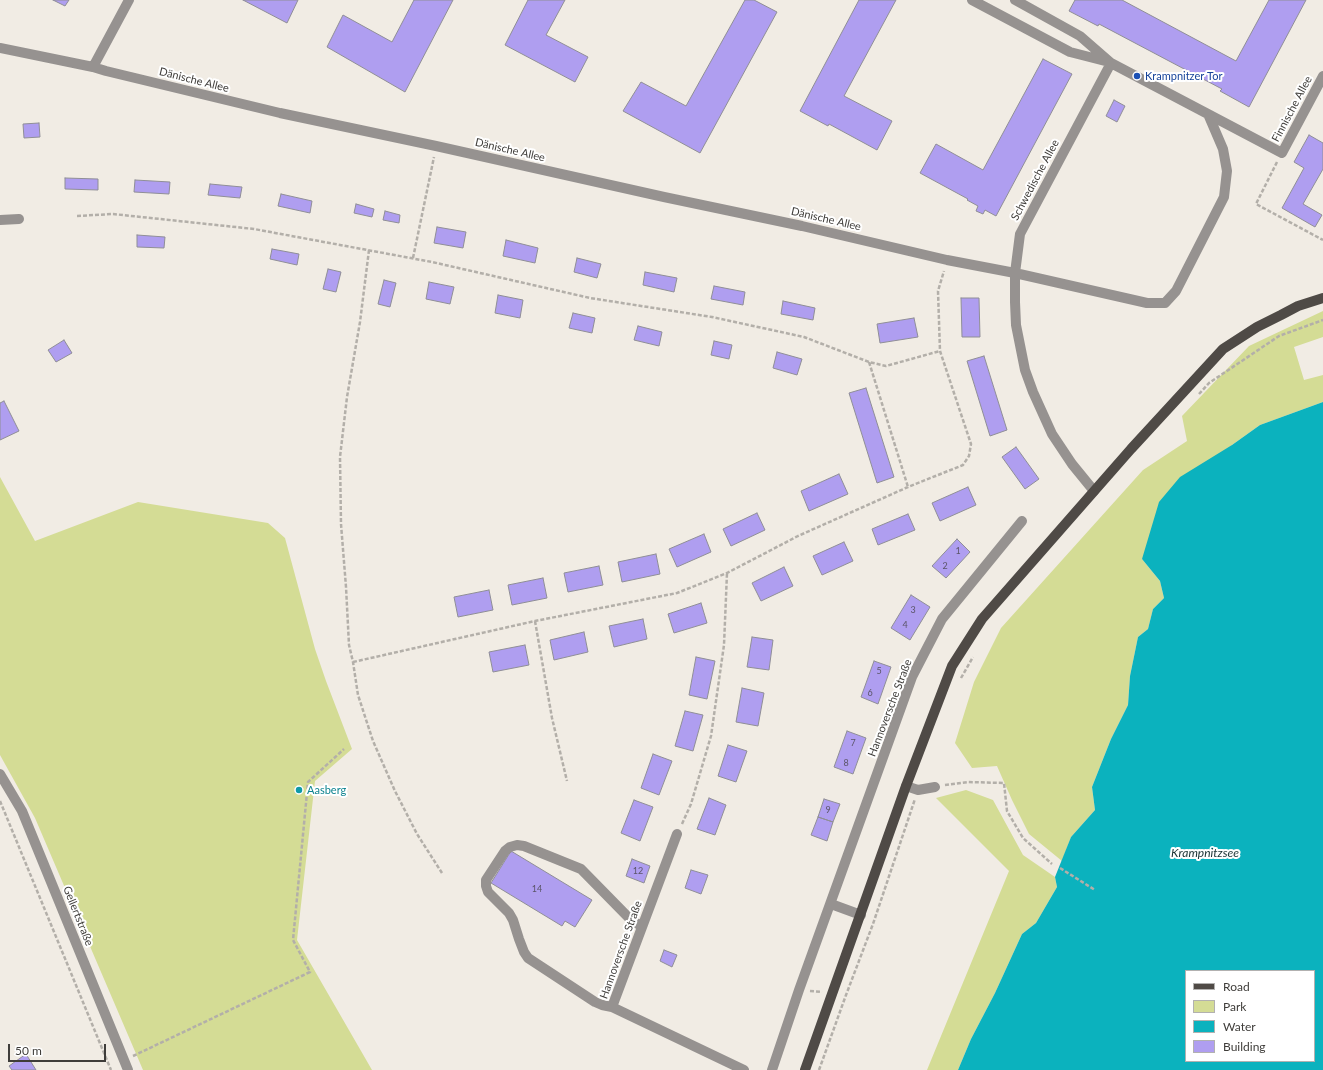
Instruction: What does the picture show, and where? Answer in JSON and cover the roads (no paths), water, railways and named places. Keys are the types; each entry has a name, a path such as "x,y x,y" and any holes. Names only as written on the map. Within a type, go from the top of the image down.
{"main road":[{"path":"805,1070 906,786 952,666 982,619 1094,491 1223,349 1257,327 1298,306 1323,298"}],"street":[{"path":"93,67 129,0"},
{"path":"972,0 1070,52 1111,63 1208,114"},
{"path":"1015,0 1080,36 1111,63"},
{"name":"Dänische Allee","path":"0,48 93,67 280,113 802,226 947,260 1015,273 1147,303 1165,303 1176,291 1224,197 1227,171 1223,149 1208,114"},
{"name":"Schwedische Allee","path":"1094,491 1072,464 1052,434 1033,392 1024,362 1016,325 1015,273 1020,234 1111,63"},
{"name":"Finnische Allee","path":"1208,114 1282,153 1323,76"},
{"path":"0,220 19,219"},
{"name":"Hannoversche Straße","path":"772,1070 799,990 912,677 942,618 1022,521"},
{"name":"Gellertstraße","path":"0,774 22,811 128,1070"},
{"path":"906,786 918,790 935,787"},
{"name":"Hannoversche Straße","path":"677,834 612,1007 744,1070"},
{"path":"612,1007 595,1002 528,958 524,952 513,920 509,913 488,892 486,880 505,851 510,847 517,845 524,846 580,870 632,920 642,926"},
{"path":"831,904 861,915"}],"water":[{"name":"Krampnitzsee","path":"1323,402 1323,1070 958,1070 971,1039 995,993 1022,934 1036,923 1057,887 1055,877 1071,837 1095,810 1092,787 1111,739 1128,705 1130,676 1138,637 1148,629 1153,609 1164,598 1160,581 1142,559 1159,502 1180,477 1232,445 1260,425"}],"place":[{"name":"Krampnitzer Tor","path":"1137,76"},
{"name":"Aasberg","path":"299,790"}]}
